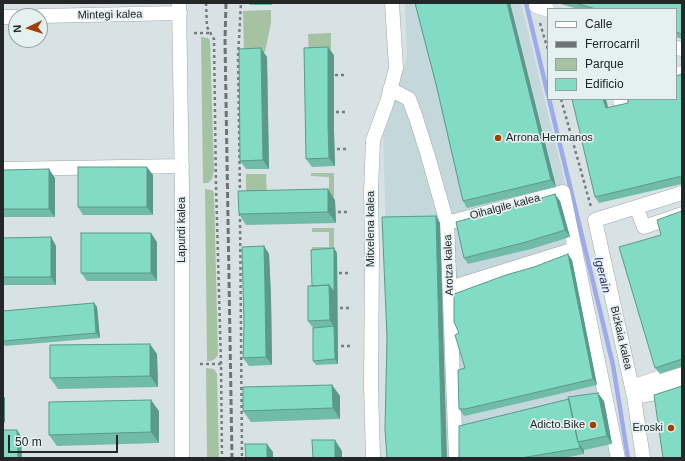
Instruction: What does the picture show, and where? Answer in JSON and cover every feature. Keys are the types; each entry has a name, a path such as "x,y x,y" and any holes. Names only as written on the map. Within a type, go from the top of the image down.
{"street":[{"name":"Mitxelena kalea","path":"373,458 371,386 371,192 373,140 387,102 396,68 392,3"},
{"name":"Mintegi kalea","path":"48,16 179,8"},
{"name":"Lapurdi kalea","path":"179,8 182,166 182,458"},
{"name":"Arotza kalea","path":"390,89 409,99 426,148 447,223 456,458"},
{"path":"3,169 182,166"},
{"name":"Oihalgile kalea","path":"447,223 563,192 575,249"},
{"path":"595,220 682,193"},
{"path":"636,207 644,227 682,214"},
{"name":"Bizkaia kalea","path":"595,220 633,392 643,458"},
{"path":"450,288 575,249 618,458"},
{"path":"633,392 682,370"},
{"path":"633,392 651,394 682,384"}],"path":[{"path":"206,3 207,27 214,39 216,186 222,364 222,458"},
{"path":"240,3 238,57 240,199"},
{"path":"542,8 547,43"},
{"path":"193,33 210,33"},
{"path":"335,75 345,75"},
{"path":"561,100 595,220"},
{"path":"336,112 346,112"},
{"path":"336,149 346,148"},
{"path":"240,207 242,458"},
{"path":"338,212 347,212"},
{"path":"339,273 350,272"},
{"path":"340,308 351,308"},
{"path":"341,346 351,346"},
{"path":"200,364 222,364"}],"shaded area":[{"path":"405,3 521,3 566,187 617,458 387,458 386,238 383,134 407,57"}],"green space":[{"path":"271,10 271,23 265,52 244,53 243,11"},
{"path":"331,33 331,53 309,53 308,34"},
{"path":"201,37 208,38 210,40 214,171 212,179 208,183 203,183"},
{"path":"311,173 334,173 334,197 311,197 329,191 329,177 311,176"},
{"path":"246,174 266,174 267,197 246,197"},
{"path":"205,189 212,190 214,193 218,355 211,361 207,361"},
{"path":"312,228 334,228 334,252 312,252 312,247 329,247 329,232 312,232"},
{"path":"206,368 214,369 217,374 219,458 207,458"}],"building":[{"name":"Arrona Hermanos","path":"415,3 507,3 551,180 463,201 436,84"},
{"path":"575,3 682,3 682,34 677,32 677,8 592,8"},
{"path":"328,47 329,158 306,159 304,48"},
{"path":"261,48 263,160 240,161 239,49"},
{"path":"682,74 682,176 595,197 572,100 603,100 606,108 628,103 628,100 677,100 677,76"},
{"path":"78,167 147,167 147,207 78,207"},
{"path":"49,169 49,209 3,209 3,170"},
{"path":"328,189 328,212 239,214 238,191"},
{"path":"555,194 565,230 464,258 456,222"},
{"path":"682,211 682,359 655,368 619,247 661,235 657,220"},
{"path":"436,216 442,458 387,458 385,429 387,338 382,217"},
{"path":"81,233 151,233 151,273 81,273"},
{"path":"51,237 51,277 3,277 3,238"},
{"path":"264,246 266,357 243,358 244,325 242,247"},
{"path":"334,248 334,292 329,285 312,286 311,250"},
{"path":"568,254 593,379 465,409 459,409 458,370 465,368 455,335 459,333 454,322 454,294"},
{"path":"329,285 330,320 308,321 308,286"},
{"path":"94,303 96,333 3,341 3,311"},
{"path":"334,326 335,359 313,361 313,328"},
{"path":"150,344 150,376 50,378 50,345"},
{"path":"332,385 333,408 243,411 243,387"},
{"name":"Eroski","path":"682,386 682,458 663,458 654,395"},
{"name":"Adicto.Bike","path":"598,393 607,436 578,442 568,397"},
{"path":"569,399 580,448 521,458 459,458 459,426"},
{"path":"151,400 151,432 49,435 49,402"},
{"path":"3,430 17,430 18,458 3,458"},
{"path":"312,440 335,440 335,458 313,458"},
{"path":"245,444 267,444 267,458 246,458"}],"waterway":[{"name":"Igerain","path":"526,3 547,91"},
{"name":"Igerain","path":"549,100 613,365 628,458"}],"railway":[{"path":"226,3 225,40 232,458"}],"place":[{"name":"Arrona Hermanos","path":"498,138"},
{"name":"Adicto.Bike","path":"593,425"},
{"name":"Eroski","path":"671,428"}]}
